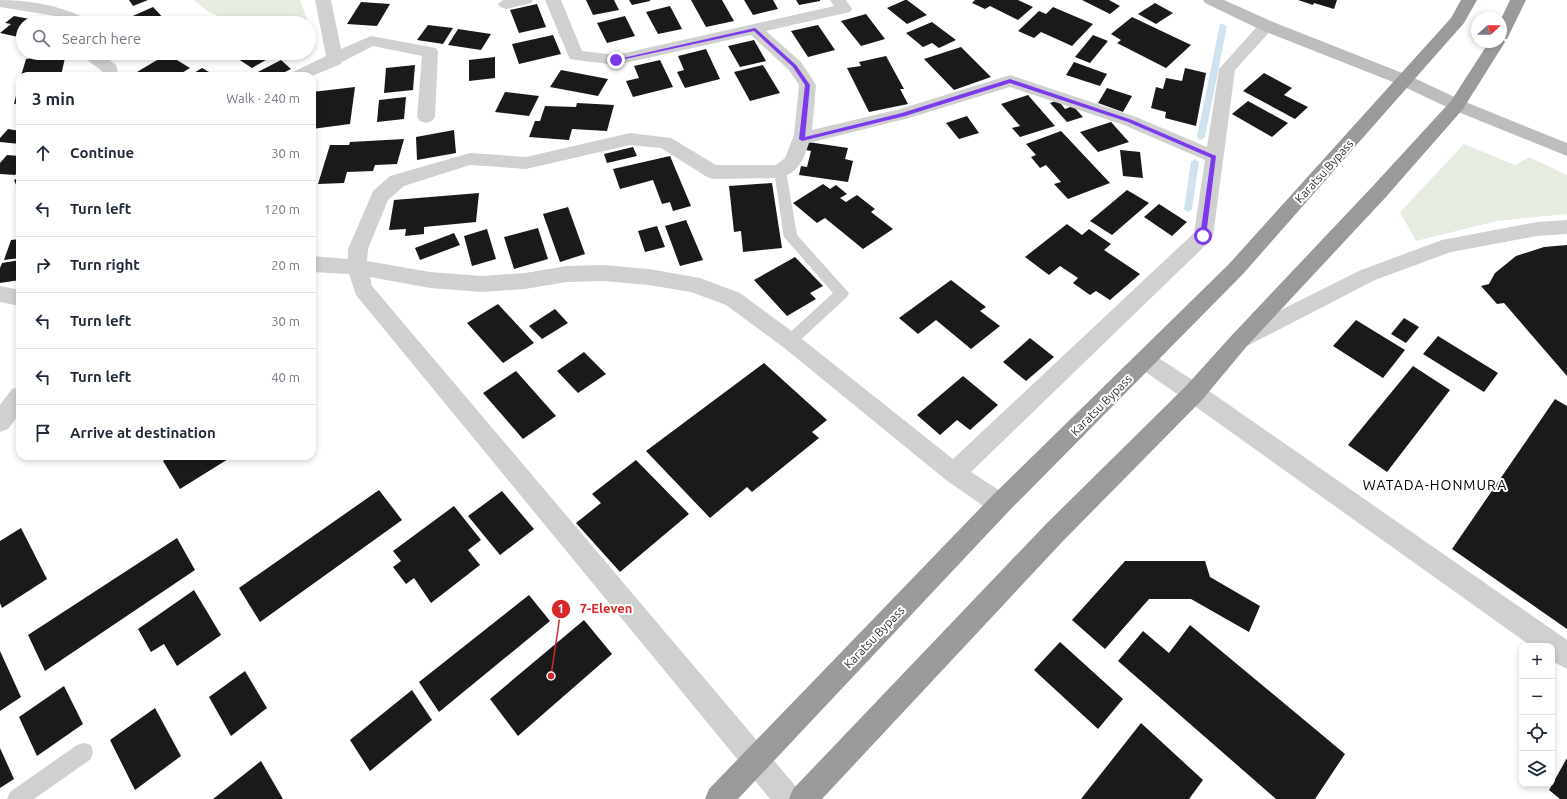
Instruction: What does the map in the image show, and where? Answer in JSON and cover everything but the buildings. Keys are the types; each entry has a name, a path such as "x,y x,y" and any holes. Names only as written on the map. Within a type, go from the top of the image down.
{"highway":[{"name":"Karatsu Bypass","path":"719,799 756,762 1000,504 1146,361 1236,269 1458,20 1469,0"},
{"path":"1507,23 1518,0"},
{"path":"803,799 1055,532 1194,393 1240,340 1378,193 1457,105 1493,48"}],"street":[{"path":"323,0 335,60"},
{"path":"506,4 525,0"},
{"path":"553,0 576,55 616,60 844,9 838,0"},
{"path":"1211,0 1267,26 1404,80 1457,105 1567,150"},
{"path":"0,2 60,12 68,16"},
{"path":"954,473 1203,236 1227,69 1267,26"},
{"path":"755,30 795,66 808,85 802,139 794,162 780,171 713,172 665,142 630,139 526,163 470,159 397,181 380,196 358,249 356,267 363,289 788,799"},
{"path":"308,72 371,41 430,52 426,117"},
{"path":"98,60 110,69 110,72"},
{"path":"802,139 903,114 1010,81 1130,121 1214,157"},
{"path":"1240,340 1368,275 1449,245 1537,229 1567,227"},
{"path":"316,264 356,267 430,280 482,284 525,281 567,274 604,272 693,284 733,299 790,341 954,473 1000,504"},
{"path":"0,294 16,297"},
{"path":"1146,361 1194,393 1567,656"},
{"path":"0,422 16,401"}],"lane":[{"path":"780,171 791,237 842,293 790,341"},
{"path":"17,799 84,752"}],"shaded area":[{"path":"194,0 300,0 306,16 218,16 207,11"},
{"path":"1464,144 1515,165 1529,157 1567,175 1567,214 1497,221 1416,241 1400,212"}],"waterway":[{"path":"1201,137 1223,26"},
{"path":"1188,209 1195,162"}],"place":[{"name":"7-Eleven","path":"551,676"}],"district":[{"name":"WATADA-HONMURA","path":"1435,485"}],"route":[{"path":"616,60 755,30 795,66 808,85 802,139 903,114 1010,81 1130,121 1214,157 1203,236"}]}
